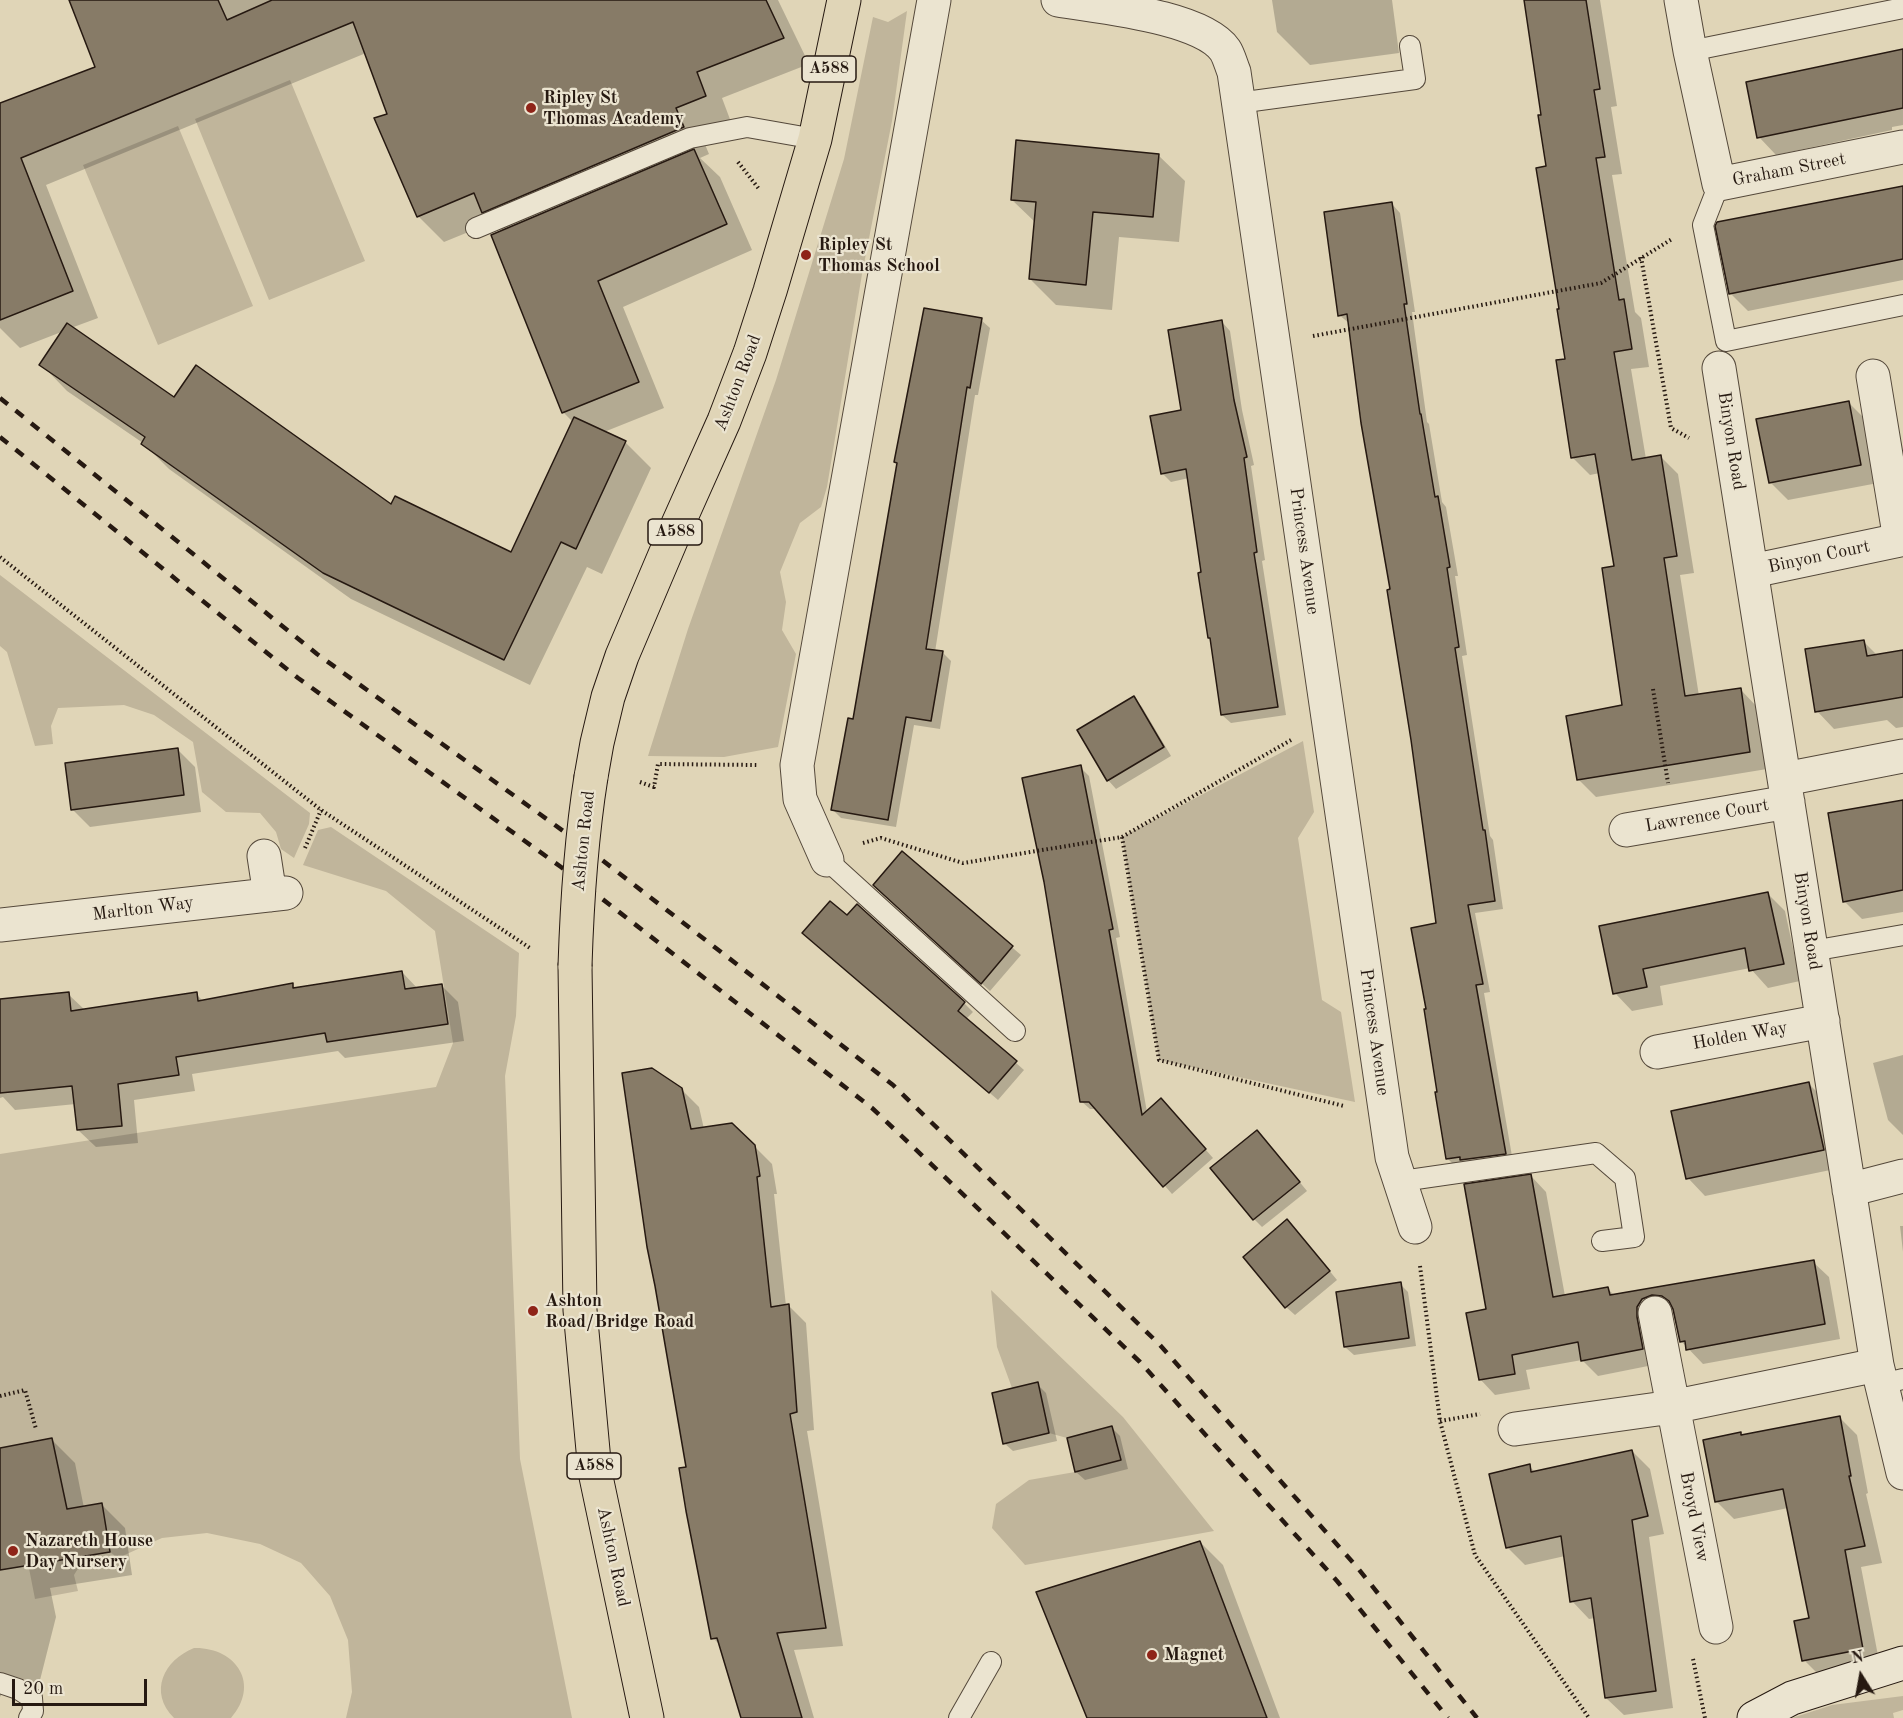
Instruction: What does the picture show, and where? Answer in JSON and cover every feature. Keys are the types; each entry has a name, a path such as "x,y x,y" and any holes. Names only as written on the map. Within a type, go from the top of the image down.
{"main road":[{"name":"Ashton Road","path":"647,1718 595,1472 580,1310 575,966 580,854 597,742 615,676 743,373 784,248 815,139 844,0"}],"street":[{"path":"827,860 800,799 797,765 934,0"},
{"name":"Princess Avenue","path":"1058,0 1177,21 1204,33 1225,50 1234,72 1392,1157 1402,1181 1415,1227"},
{"name":"Graham Street","path":"1681,0 1719,184 1903,147"},
{"name":"Binyon Road","path":"1719,368 1849,1190 1887,1376 1903,1473"},
{"name":"Binyon Court","path":"1752,571 1900,540 1872,376"},
{"name":"Lawrence Court","path":"1626,830 1674,821 1787,791 1903,756"},
{"name":"Marlton Way","path":"0,925 278,894 264,856"},
{"name":"Holden Way","path":"1657,1052 1823,1021"},
{"path":"1849,1190 1903,1176"},
{"name":"Broyd View","path":"1655,1313 1716,1627"},
{"path":"1515,1429 1887,1376"},
{"path":"1754,1718 1792,1698 1903,1663"}],"lane":[{"path":"1690,51 1903,8"},
{"path":"1238,103 1416,79 1410,46"},
{"path":"476,228 690,138 747,127 815,139"},
{"path":"1719,184 1703,225 1726,341 1903,305"},
{"path":"827,860 1015,1031"},
{"path":"1812,951 1903,936"},
{"path":"1402,1181 1596,1153 1625,1178 1634,1237 1602,1241"},
{"path":"959,1718 991,1662"},
{"path":"0,1683 18,1689 32,1698 33,1711 29,1718"}],"path":[{"path":"734,156 763,195"},
{"path":"1306,337 1601,283 1673,238"},
{"path":"1641,257 1671,428 1694,441 1730,436"},
{"path":"0,557 321,810 530,948"},
{"path":"1653,689 1674,821"},
{"path":"827,860 857,844 881,838 963,863 1122,837 1293,740"},
{"path":"640,782 654,787 658,764 797,765"},
{"path":"1122,837 1159,1060 1351,1107"},
{"path":"1415,1227 1440,1420 1475,1555 1589,1718"},
{"path":"0,1396 25,1390 36,1429"},
{"path":"1705,1718 1690,1646 1716,1627"}],"shaded area":[{"path":"907,11 892,121 862,274 827,487 821,507 800,523 780,572 786,602 782,630 796,654 778,747 724,757 648,756 688,629 776,380 844,159 873,17 888,22"},
{"path":"290,80 365,261 269,300 195,119"},
{"path":"178,126 253,306 158,345 83,165"},
{"path":"0,575 310,813 309,824 294,858 281,849 276,832 260,813 226,812 202,792 193,742 154,715 124,705 58,708 51,726 53,744 35,746 7,652 0,646"},
{"path":"1303,741 1314,812 1298,838 1322,1000 1341,1012 1355,1102 1159,1060 1122,837"},
{"path":"331,827 519,953 516,1016 505,1076 520,1459 572,1718 346,1718 352,1692 348,1640 330,1596 301,1563 260,1544 207,1533 162,1538 118,1558 110,1552 102,1503 78,1507 86,1556 74,1575 78,1591 35,1599 16,1502 63,1493 52,1438 0,1448 0,1154 436,1087 453,1043 435,931 386,891 303,865 318,830"},
{"path":"991,1290 1123,1417 1214,1531 1025,1565 992,1528 996,1504 1029,1480 1075,1472 1120,1460 1112,1426 1067,1438 1049,1433 1038,1383 1012,1388 997,1347"},
{"path":"194,1648 209,1649 222,1654 240,1670 244,1681 244,1693 240,1705 231,1718 174,1718 166,1708 161,1688 163,1678 175,1660"},
{"path":"1903,1696 1903,1710 1893,1713 1894,1718 1792,1718 1832,1705"}],"building":[{"name":"Ripley St Thomas Academy","path":"69,0 218,0 227,20 272,0 766,0 784,38 697,72 706,96 676,108 684,127 482,213 474,193 417,217 374,118 387,114 353,22 21,158 73,291 0,320 0,103 95,67"},
{"path":"1524,0 1586,0 1600,89 1594,90 1605,157 1596,158 1619,300 1624,299 1632,349 1614,352 1632,460 1661,455 1677,556 1664,558 1685,696 1741,688 1750,752 1577,780 1566,716 1622,705 1602,568 1614,566 1595,454 1571,458 1556,360 1565,359 1557,309 1559,309 1536,168 1546,166"},
{"path":"1903,49 1903,108 1757,138 1746,82"},
{"path":"1016,140 1159,154 1153,217 1093,212 1086,285 1029,279 1036,202 1011,200"},
{"path":"694,149 727,224 598,281 639,382 562,413 491,235"},
{"path":"1903,186 1903,259 1729,294 1715,226 1717,222"},
{"path":"1392,202 1420,414 1435,497 1438,496 1450,567 1447,568 1459,647 1455,648 1495,901 1468,905 1483,984 1476,985 1506,1154 1460,1160 1460,1157 1446,1159 1435,1092 1437,1092 1424,1009 1426,1009 1411,928 1436,923 1411,740 1387,590 1390,589 1361,423 1347,314 1338,316 1324,212"},
{"path":"924,308 982,318 970,388 967,387 926,649 943,651 931,721 906,717 888,820 831,810 848,718 853,719 897,463 894,462"},
{"path":"1222,320 1234,400 1247,457 1244,458 1257,552 1254,553 1278,707 1221,715 1198,573 1201,572 1186,469 1161,474 1150,416 1181,410 1168,330"},
{"path":"67,323 174,397 196,365 391,504 395,496 511,552 574,417 626,441 576,549 561,542 504,660 323,573 141,444 145,437 39,365"},
{"path":"1849,401 1861,465 1769,483 1756,419"},
{"path":"1864,640 1867,656 1903,650 1903,697 1815,712 1805,649"},
{"path":"1134,696 1164,747 1107,781 1077,730"},
{"path":"178,748 184,795 71,810 65,763"},
{"path":"1081,765 1113,929 1109,930 1142,1115 1161,1098 1206,1149 1163,1187 1089,1102 1080,1102 1044,882 1022,778"},
{"path":"1903,800 1903,890 1843,902 1828,813"},
{"path":"902,851 1013,946 981,984 873,885"},
{"path":"1768,892 1784,964 1749,971 1745,948 1643,969 1647,987 1613,994 1599,926"},
{"path":"830,901 847,915 857,904 965,1002 958,1011 1017,1061 989,1093 802,933"},
{"path":"402,971 405,989 442,984 448,1024 327,1042 325,1033 176,1057 179,1075 118,1084 122,1126 77,1130 72,1086 0,1093 0,999 69,992 71,1011 197,992 198,1001 293,983 293,988"},
{"path":"652,1068 682,1088 691,1129 732,1123 755,1145 760,1176 757,1177 771,1307 789,1304 797,1412 790,1414 826,1628 777,1633 802,1718 741,1718 717,1638 711,1639 679,1468 686,1467 647,1247 622,1073"},
{"path":"1809,1082 1824,1150 1686,1179 1671,1111"},
{"path":"1257,1130 1300,1182 1253,1220 1210,1168"},
{"path":"1531,1174 1553,1297 1608,1287 1610,1295 1814,1260 1825,1324 1686,1350 1685,1341 1680,1342 1669,1301 1662,1296 1652,1295 1642,1299 1637,1307 1643,1349 1581,1361 1578,1342 1512,1355 1515,1374 1479,1380 1466,1313 1486,1309 1464,1184"},
{"path":"1287,1219 1330,1271 1285,1308 1243,1257"},
{"path":"1401,1282 1409,1338 1344,1347 1336,1292"},
{"path":"1038,1382 1049,1433 1003,1444 992,1393"},
{"path":"1840,1416 1851,1476 1849,1476 1865,1546 1845,1550 1863,1649 1802,1661 1794,1621 1809,1618 1783,1489 1715,1502 1703,1440"},
{"path":"1112,1426 1121,1460 1075,1472 1067,1438"},
{"path":"52,1438 67,1509 102,1503 110,1552 0,1570 0,1448"},
{"path":"1632,1450 1648,1516 1632,1520 1656,1691 1605,1698 1591,1598 1570,1602 1561,1536 1506,1548 1489,1474 1530,1464 1531,1472"},
{"name":"Magnet","path":"1200,1541 1267,1718 1087,1718 1036,1592"}],"railway":[{"path":"0,398 317,654 580,843 893,1085 1159,1344 1357,1567 1477,1718"},
{"path":"0,437 298,678 561,867 872,1108 1140,1362 1337,1581 1448,1718"}],"place":[{"name":"Ripley St Thomas Academy","path":"531,108"},
{"name":"Ripley St Thomas School","path":"806,255"},
{"name":"Ashton Road/Bridge Road","path":"533,1311"},
{"name":"Nazareth House Day Nursery","path":"13,1551"},
{"name":"Magnet","path":"1152,1655"}]}
